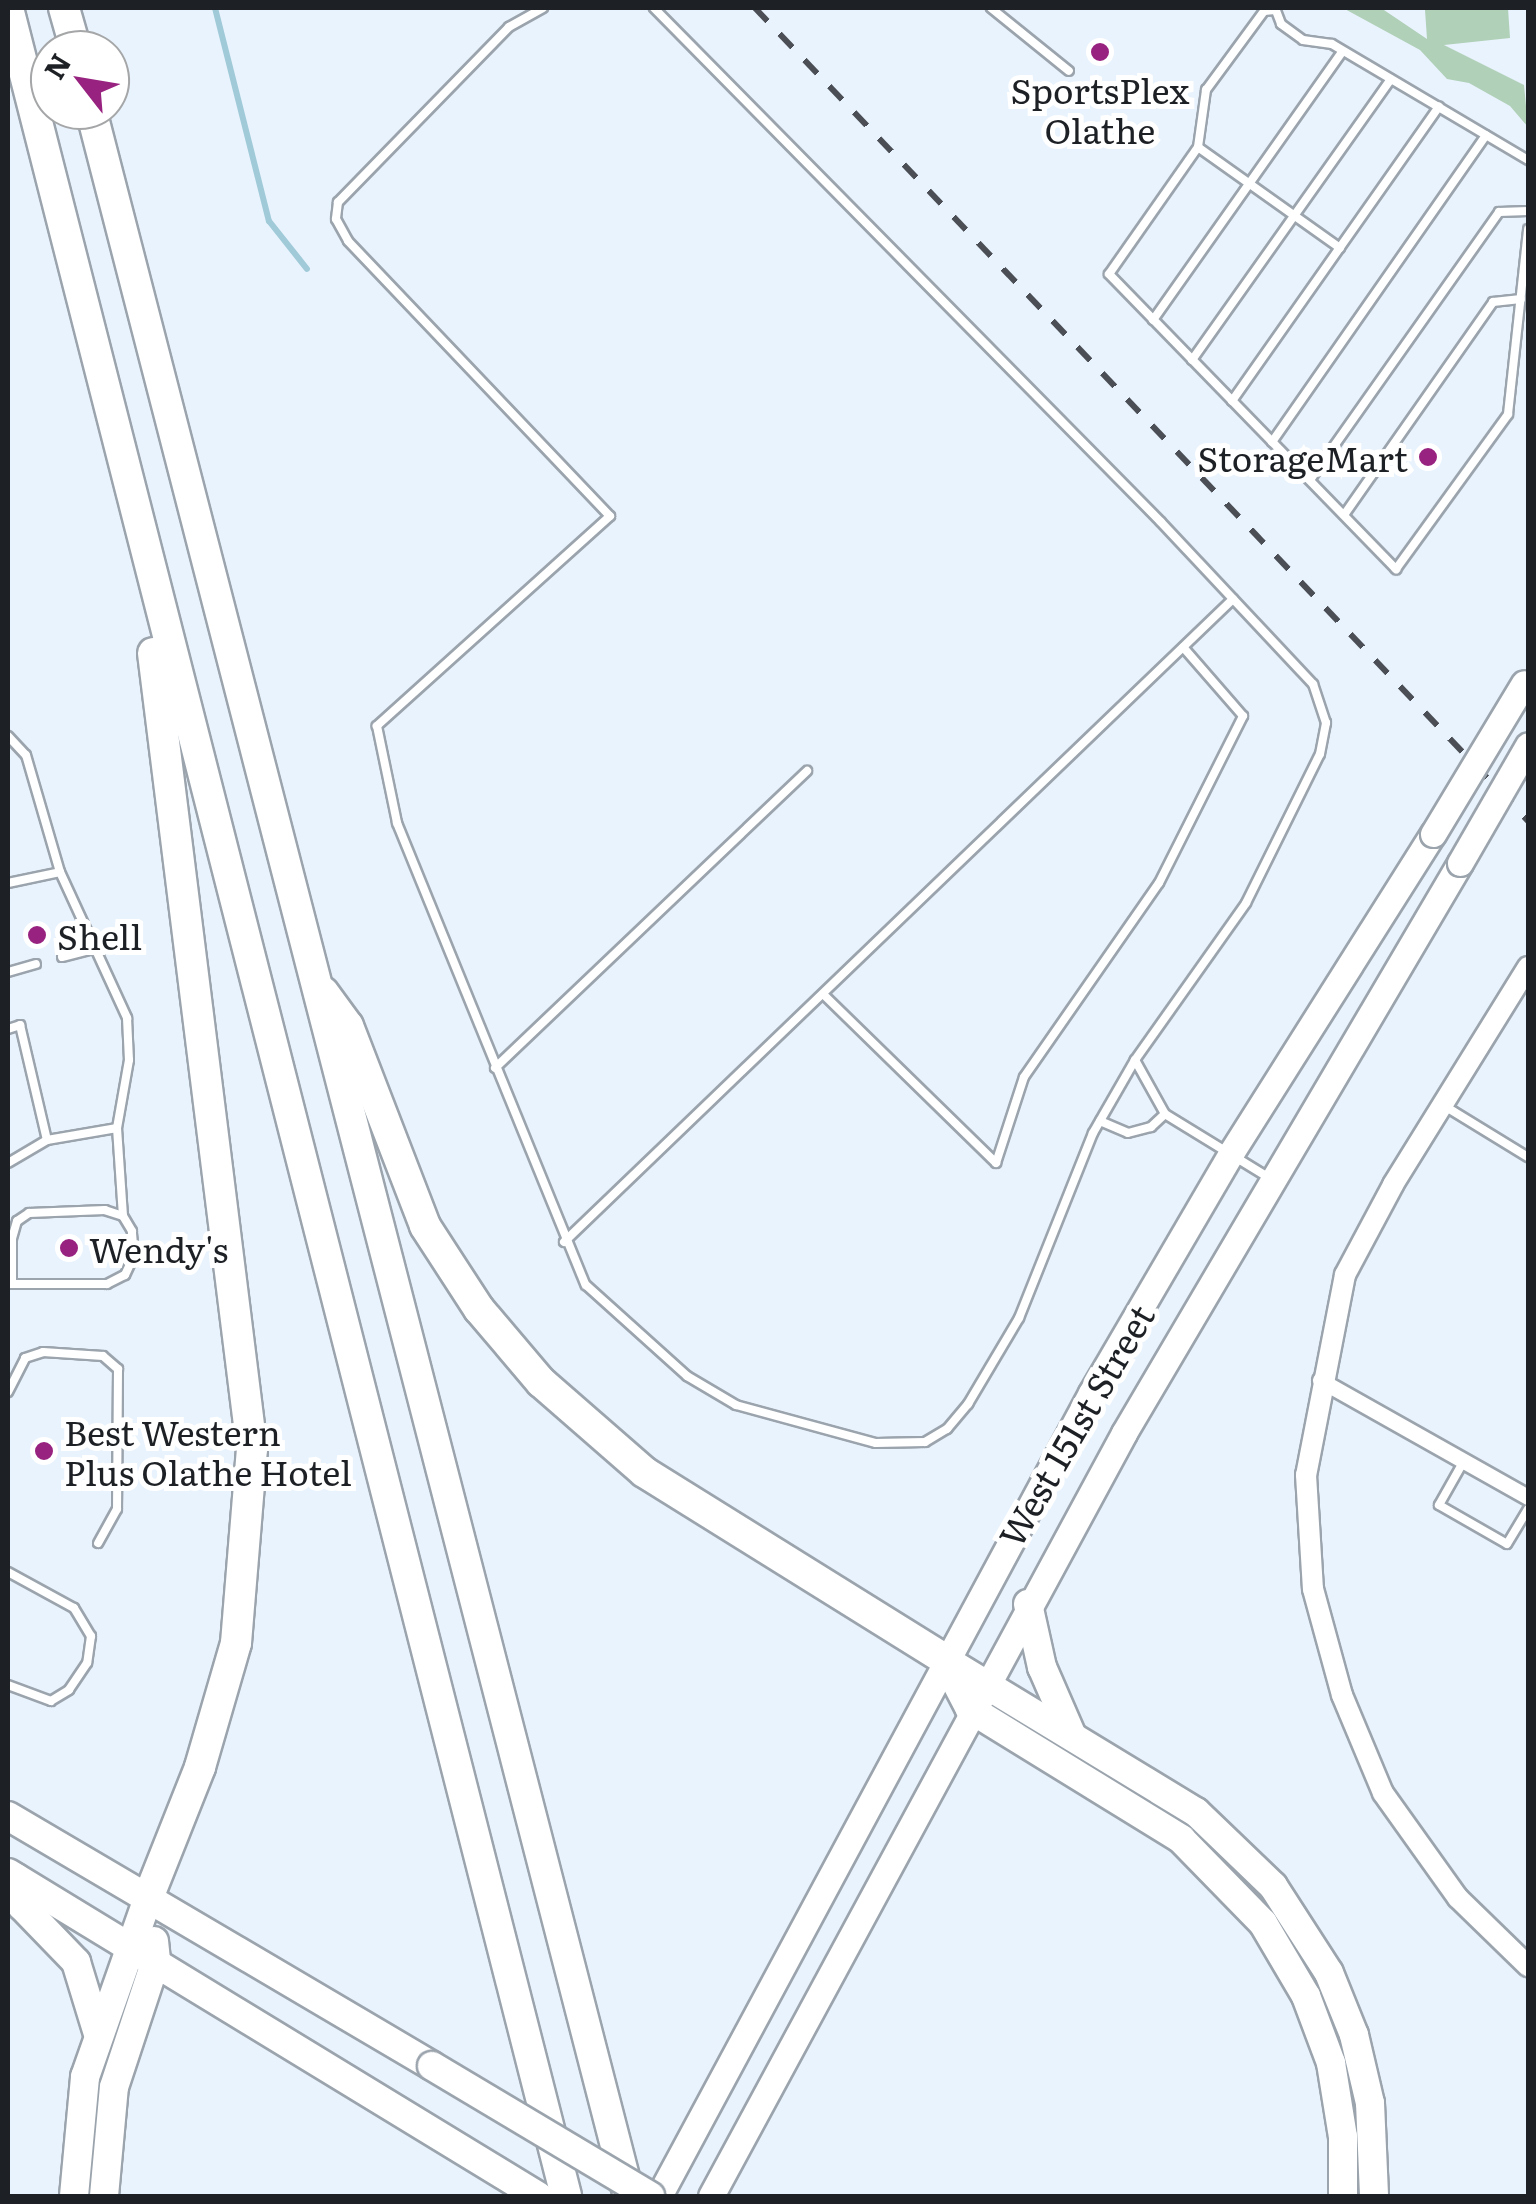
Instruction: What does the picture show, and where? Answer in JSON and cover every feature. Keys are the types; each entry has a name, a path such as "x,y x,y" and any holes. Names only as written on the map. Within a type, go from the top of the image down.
{"highway":[{"path":"8,8 138,532 566,2196"},
{"path":"96,130 310,975 629,2196"},
{"path":"74,2196 76,2127 98,2034 200,1767 236,1643 252,1449 138,532"},
{"path":"310,975 348,1026 426,1226 479,1309 541,1382 644,1472 1196,1812 1250,1860 1294,1914 1329,1972 1354,2035 1370,2103 1374,2196"},
{"path":"1028,1604 1042,1666 1072,1736"},
{"path":"944,1659 970,1709 1181,1839 1263,1923 1306,1996 1331,2063 1343,2137 1343,2196"},
{"path":"8,1816 650,2196"},
{"path":"12,1876 156,1960 538,2196"},
{"path":"12,1876 22,1906 56,1935 76,1962 98,2034"},
{"path":"104,2196 114,2087 156,1960 148,1898"}],"main road":[{"name":"West 151st Street","path":"659,2196 944,1659 1232,1153 1526,679"},
{"name":"West 151st Street","path":"711,2196 1028,1604 1528,745"}],"street":[{"path":"1528,968 1345,1275 1320,1380 1306,1475 1314,1589 1342,1695 1383,1793 1458,1898 1528,1966"},
{"path":"1320,1380 1528,1497"}],"lane":[{"path":"542,8 510,28 348,186 336,219 348,241 610,516 377,726 397,823 564,1242 586,1285 712,1394 876,1443 924,1442 947,1429 968,1404 1019,1318 1100,1121 1135,1060 1246,903 1320,754 1326,723 1313,684 654,8"},
{"path":"991,8 1070,71"},
{"path":"1528,160 1343,51 1303,40 1280,24 1275,9 1264,11 1206,90 1198,147 1108,274 1396,569 1508,414 1528,229"},
{"path":"1153,320 1343,51"},
{"path":"1192,360 1391,79"},
{"path":"1232,401 1439,107"},
{"path":"1272,442 1486,135"},
{"path":"1198,147 1340,248"},
{"path":"1310,480 1499,212 1528,210"},
{"path":"1344,515 1493,302 1521,299"},
{"path":"564,1242 1233,599"},
{"path":"822,994 996,1162 1024,1077 1159,883 1243,716 1183,648"},
{"path":"8,736 26,755 60,872 91,950 127,1018 130,1060 117,1128 123,1216 132,1231 134,1256 125,1275 107,1284 10,1284 12,1238 17,1222 29,1213 106,1210 123,1216"},
{"path":"494,1068 806,771"},
{"path":"8,884 60,872"},
{"path":"62,958 91,950"},
{"path":"8,972 36,964"},
{"path":"8,1028 20,1025 47,1140"},
{"path":"13,1055 26,1051"},
{"path":"1135,1060 1165,1114 1272,1180"},
{"path":"16,1068 29,1064"},
{"path":"19,1080 32,1077"},
{"path":"22,1093 35,1090"},
{"path":"26,1106 38,1102"},
{"path":"1443,1105 1528,1157"},
{"path":"1100,1121 1128,1134 1151,1127 1165,1114"},
{"path":"29,1119 41,1116"},
{"path":"8,1162 47,1140 117,1128"},
{"path":"8,1392 24,1358 43,1352 103,1356 118,1369 118,1509 98,1544"},
{"path":"1465,1460 1438,1505 1507,1544 1528,1510"},
{"path":"8,1572 74,1608 91,1636 87,1663 69,1690 51,1701 8,1685"}],"green space":[{"path":"1343,8 1381,8 1427,39 1425,10 1508,8 1510,38 1444,45 1524,85 1528,127 1510,106 1469,83 1447,79 1420,50"}],"waterway":[{"path":"215,8 269,221 307,269"}],"railway":[{"path":"755,8 1528,821"}],"place":[{"name":"SportsPlex Olathe","path":"1100,52"},
{"name":"StorageMart","path":"1428,457"},
{"name":"Shell","path":"37,935"},
{"name":"Wendy's","path":"69,1248"},
{"name":"Best Western Plus Olathe Hotel","path":"44,1451"}]}
